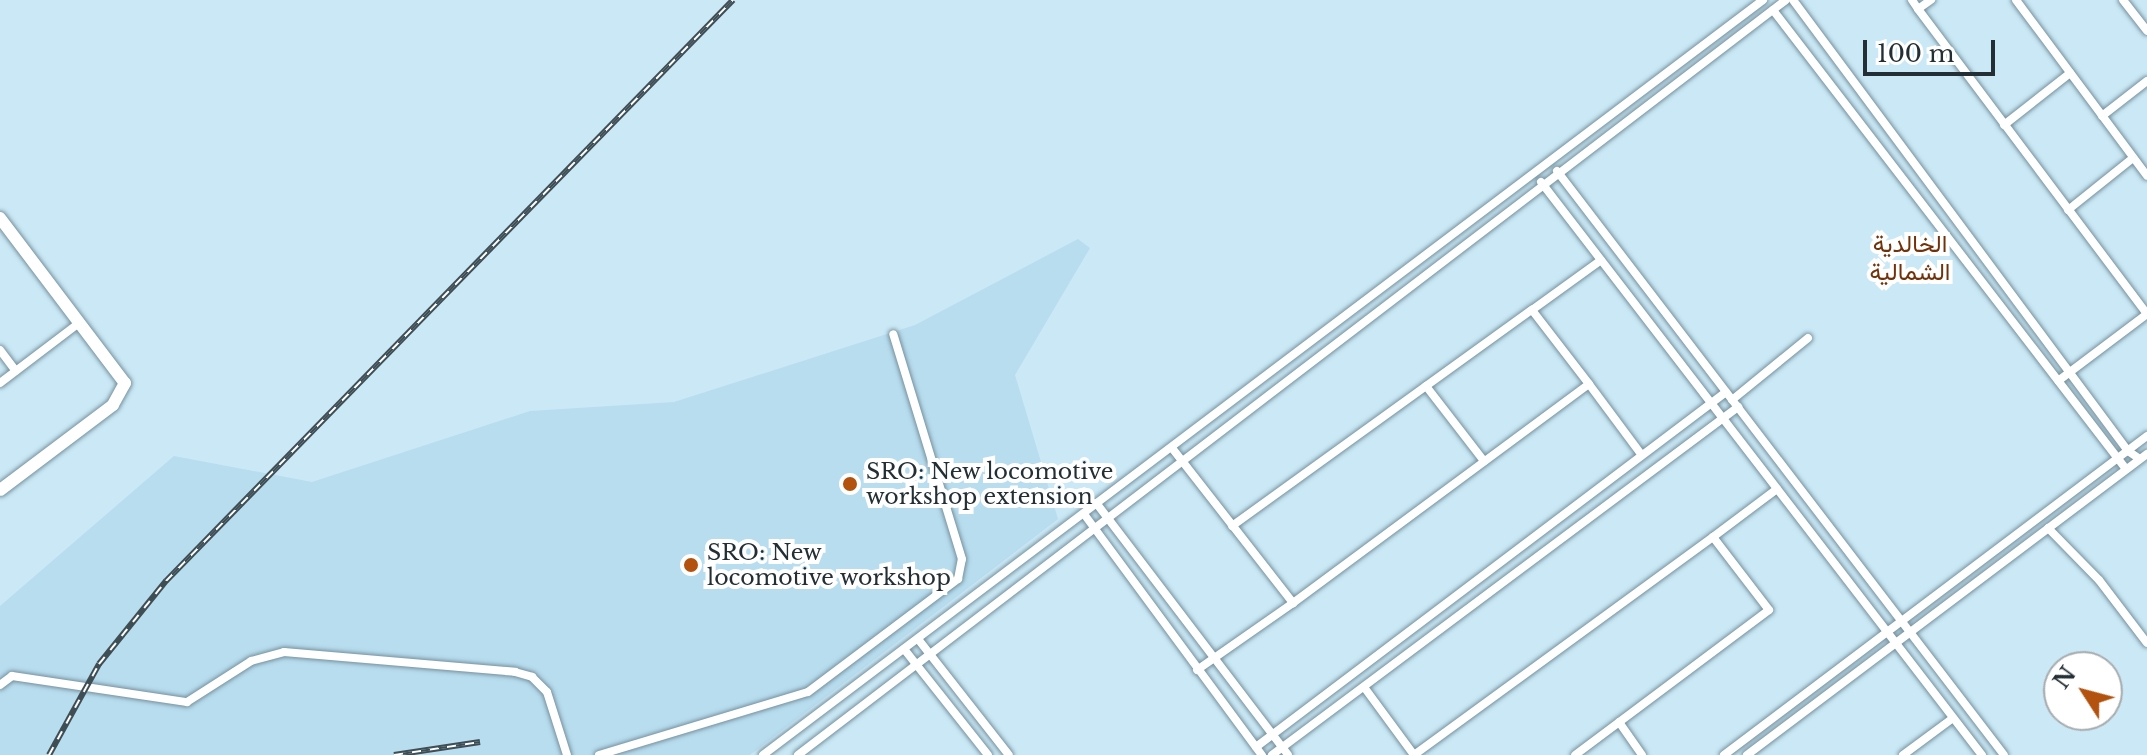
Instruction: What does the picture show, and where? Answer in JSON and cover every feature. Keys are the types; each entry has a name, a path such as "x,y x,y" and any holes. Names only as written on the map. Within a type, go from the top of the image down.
{"street":[{"path":"763,755 1551,164 1763,0"},
{"path":"798,755 1786,0"},
{"path":"1793,0 2128,451 2144,457"},
{"path":"1912,0 2147,314 2058,381"},
{"path":"1918,9 1931,0"},
{"path":"2016,0 2147,176"},
{"path":"2123,0 2147,31"},
{"path":"1773,10 2126,469"},
{"path":"2004,125 2070,73"},
{"path":"2102,116 2147,81"},
{"path":"2068,210 2133,158"},
{"path":"1551,164 2004,755"},
{"path":"1535,175 1982,755"},
{"path":"0,218 125,383 125,391 0,490"},
{"path":"1232,526 1601,260"},
{"path":"1532,310 1641,454"},
{"path":"0,383 79,323"},
{"path":"599,755 808,692 958,579 962,559 893,334"},
{"path":"1272,755 1285,752 1364,687 1722,417 1732,400 1808,338"},
{"path":"0,350 16,371"},
{"path":"1197,670 1293,603 1589,384"},
{"path":"1426,386 1484,461"},
{"path":"1084,514 1259,751 1272,735 1710,402 1732,400"},
{"path":"1724,755 2147,436"},
{"path":"1172,448 1293,603"},
{"path":"1747,755 2144,457"},
{"path":"1364,687 1414,755 1777,489"},
{"path":"1097,504 1285,752"},
{"path":"2048,528 2099,580 2147,643"},
{"path":"1575,755 1769,610 1713,537"},
{"path":"918,639 1009,755"},
{"path":"904,649 988,755"},
{"path":"0,685 12,676 187,702 209,693 251,661 284,652 515,672 538,680 547,692 567,755"},
{"path":"1903,755 1953,718"},
{"path":"1619,722 1642,755"},
{"path":"1758,747 1764,755"}],"shaded area":[{"path":"1078,239 1090,248 1015,375 1058,519 750,755 0,755 0,606 174,456 312,482 530,411 674,402 915,325"}],"railway":[{"path":"49,755 99,664 166,581 733,0"},
{"path":"394,755 480,742"}],"place":[{"name":"SRO: New locomotive workshop extension","path":"850,484"},
{"name":"SRO: New locomotive workshop","path":"691,565"}],"district":[{"name":"الخالدية الشمالية","path":"1910,258"}]}
